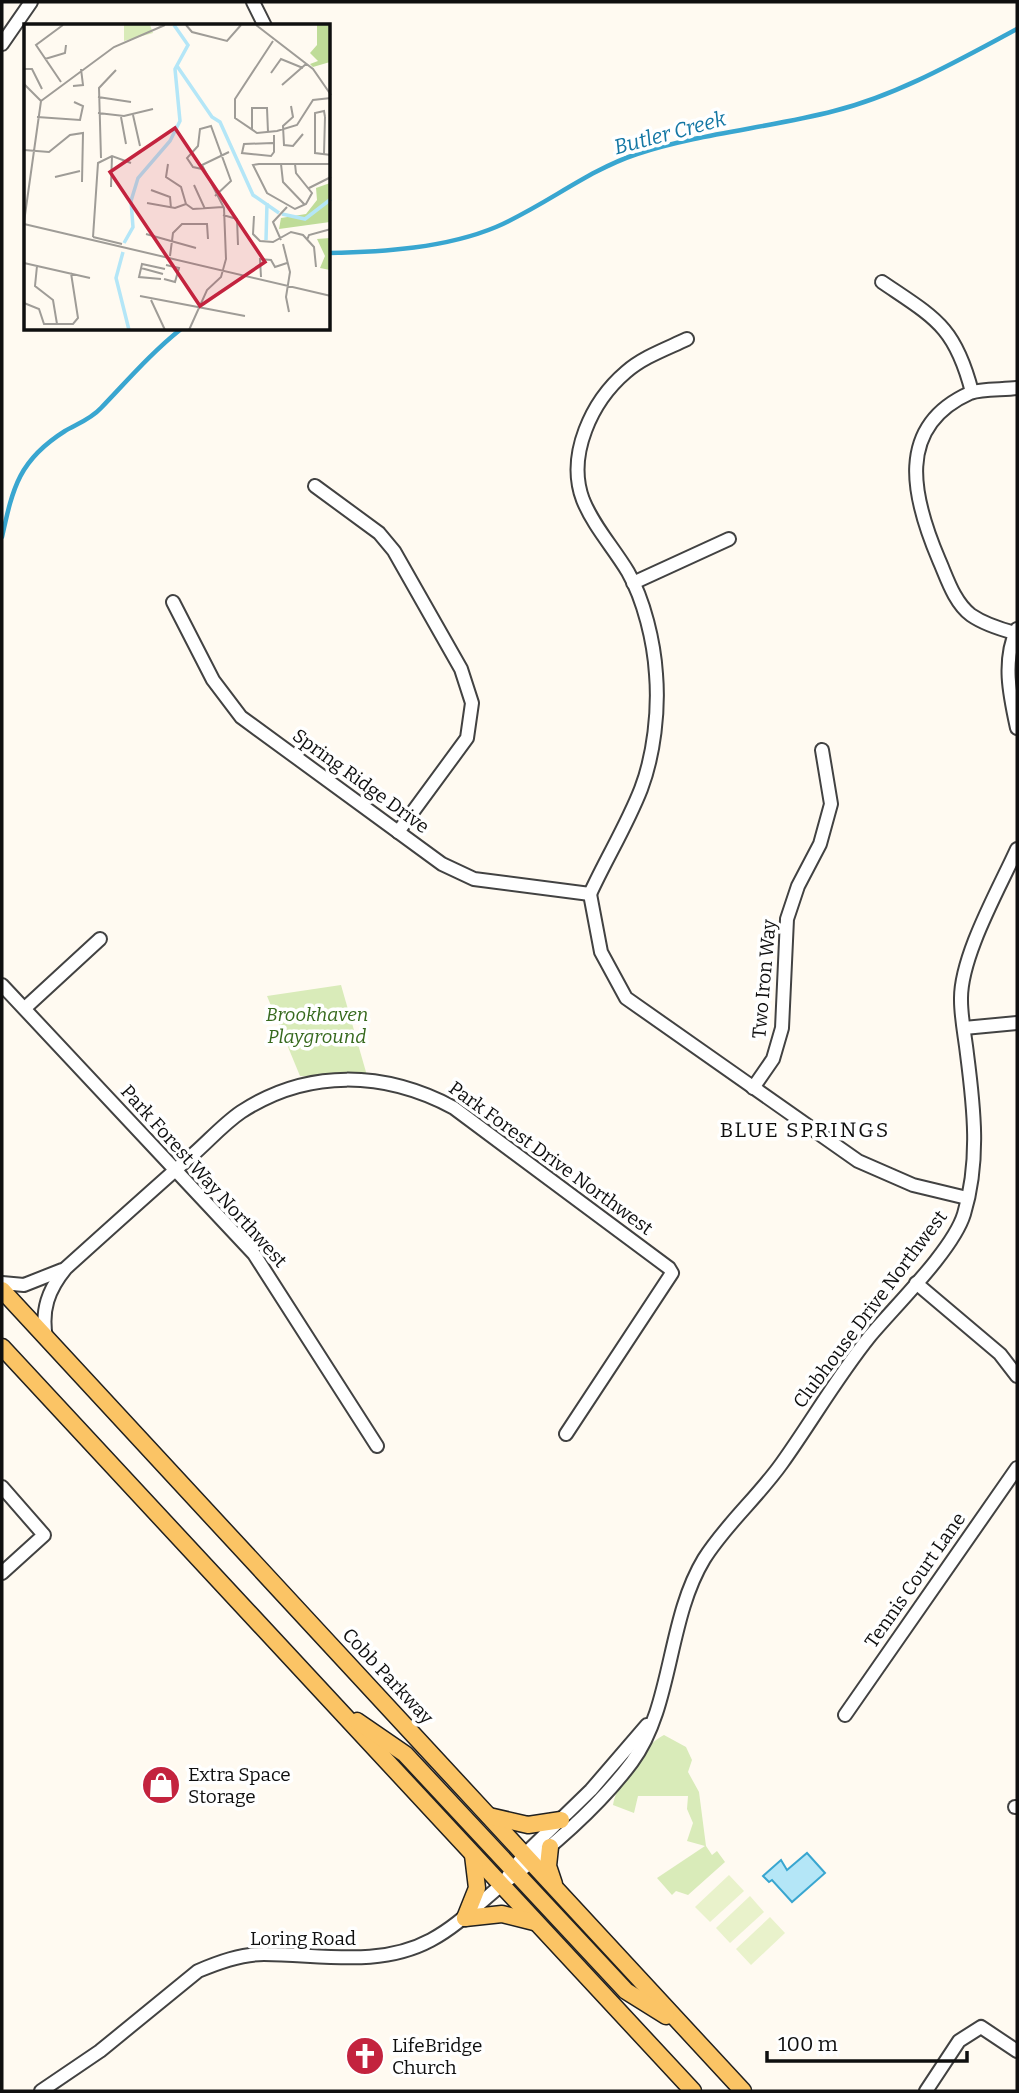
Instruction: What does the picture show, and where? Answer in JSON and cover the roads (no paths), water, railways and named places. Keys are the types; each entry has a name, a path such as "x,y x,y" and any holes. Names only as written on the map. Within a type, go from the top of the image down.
{"main road":[{"name":"Cobb Parkway","path":"2,1290 743,2091"},
{"path":"2,1347 693,2091"},
{"path":"341,1712 405,1754 626,1991 678,2021"},
{"path":"487,1815 528,1825 561,1820"},
{"path":"550,1847 548,1866 556,1890"},
{"path":"473,1855 477,1888 465,1917 502,1914 536,1922"}],"street":[{"path":"2,44 31,2"},
{"path":"253,2 264,24"},
{"path":"882,282 942,325 957,346 972,392"},
{"path":"687,339 626,371 612,385 584,429 578,462 582,496 595,525 633,583 647,625 656,673 656,712 641,789 590,894 601,952 626,998 858,1161 913,1185 967,1198"},
{"path":"1017,388 972,392 943,410 927,429 917,452 915,488 934,547 958,600 977,618 1016,631 1008,670 1017,729"},
{"path":"315,486 365,522 394,551 460,668 472,702 467,738 398,832"},
{"path":"633,583 729,539"},
{"name":"Spring Ridge Drive","path":"173,603 213,680 241,717 442,864 474,879 590,894"},
{"name":"Two Iron Way","path":"753,1088 779,1045 787,919 798,886 820,845 831,804 822,750"},
{"name":"Clubhouse Drive Northwest","path":"528,1859 550,1847 622,1774 642,1748 663,1689 681,1614 703,1561 723,1532 783,1462 825,1397 944,1248 963,1218 975,1158 973,1107 960,997 974,945 1017,849"},
{"path":"25,1008 100,939"},
{"name":"Park Forest Way Northwest","path":"2,985 254,1254 277,1285 377,1446"},
{"path":"964,1028 1017,1023"},
{"name":"Park Forest Drive Northwest","path":"46,1338 43,1318 47,1299 66,1268 241,1112 283,1090 323,1079 359,1078 395,1083 430,1095 454,1108 669,1268 672,1273 566,1434"},
{"name":"Park Forest Drive Northwest","path":"2,1283 24,1285 66,1268"},
{"path":"916,1283 1000,1354 1017,1377"},
{"path":"2,1360 19,1365"},
{"name":"Tennis Court Lane","path":"845,1715 1017,1468"},
{"path":"2,1487 44,1535 2,1573"},
{"name":"Clubhouse Drive Northwest","path":"502,1885 652,1719"},
{"name":"Loring Road","path":"41,2091 100,2051 198,1971 216,1963 261,1954 354,1958 389,1955 422,1945 465,1917 502,1885"},
{"path":"926,2091 959,2041 981,2026 1017,2051"}],"water":[{"path":"807,1853 825,1873 792,1902 772,1880 769,1882 763,1876 781,1860 787,1870"}],"waterway":[{"name":"Butler Creek","path":"331,253 414,248 477,234 514,219 618,161 686,141 809,117 858,104 928,76 1017,29"},
{"name":"Butler Creek","path":"2,537 20,476 37,453 65,431 97,412 149,357 179,331"}],"place":[{"name":"Extra Space Storage","path":"161,1785"},
{"name":"LifeBridge Church","path":"365,2056"}],"district":[{"name":"BLUE SPRINGS","path":"805,1130"}],"park label":[{"name":"Brookhaven Playground","path":"317,1025"}]}
